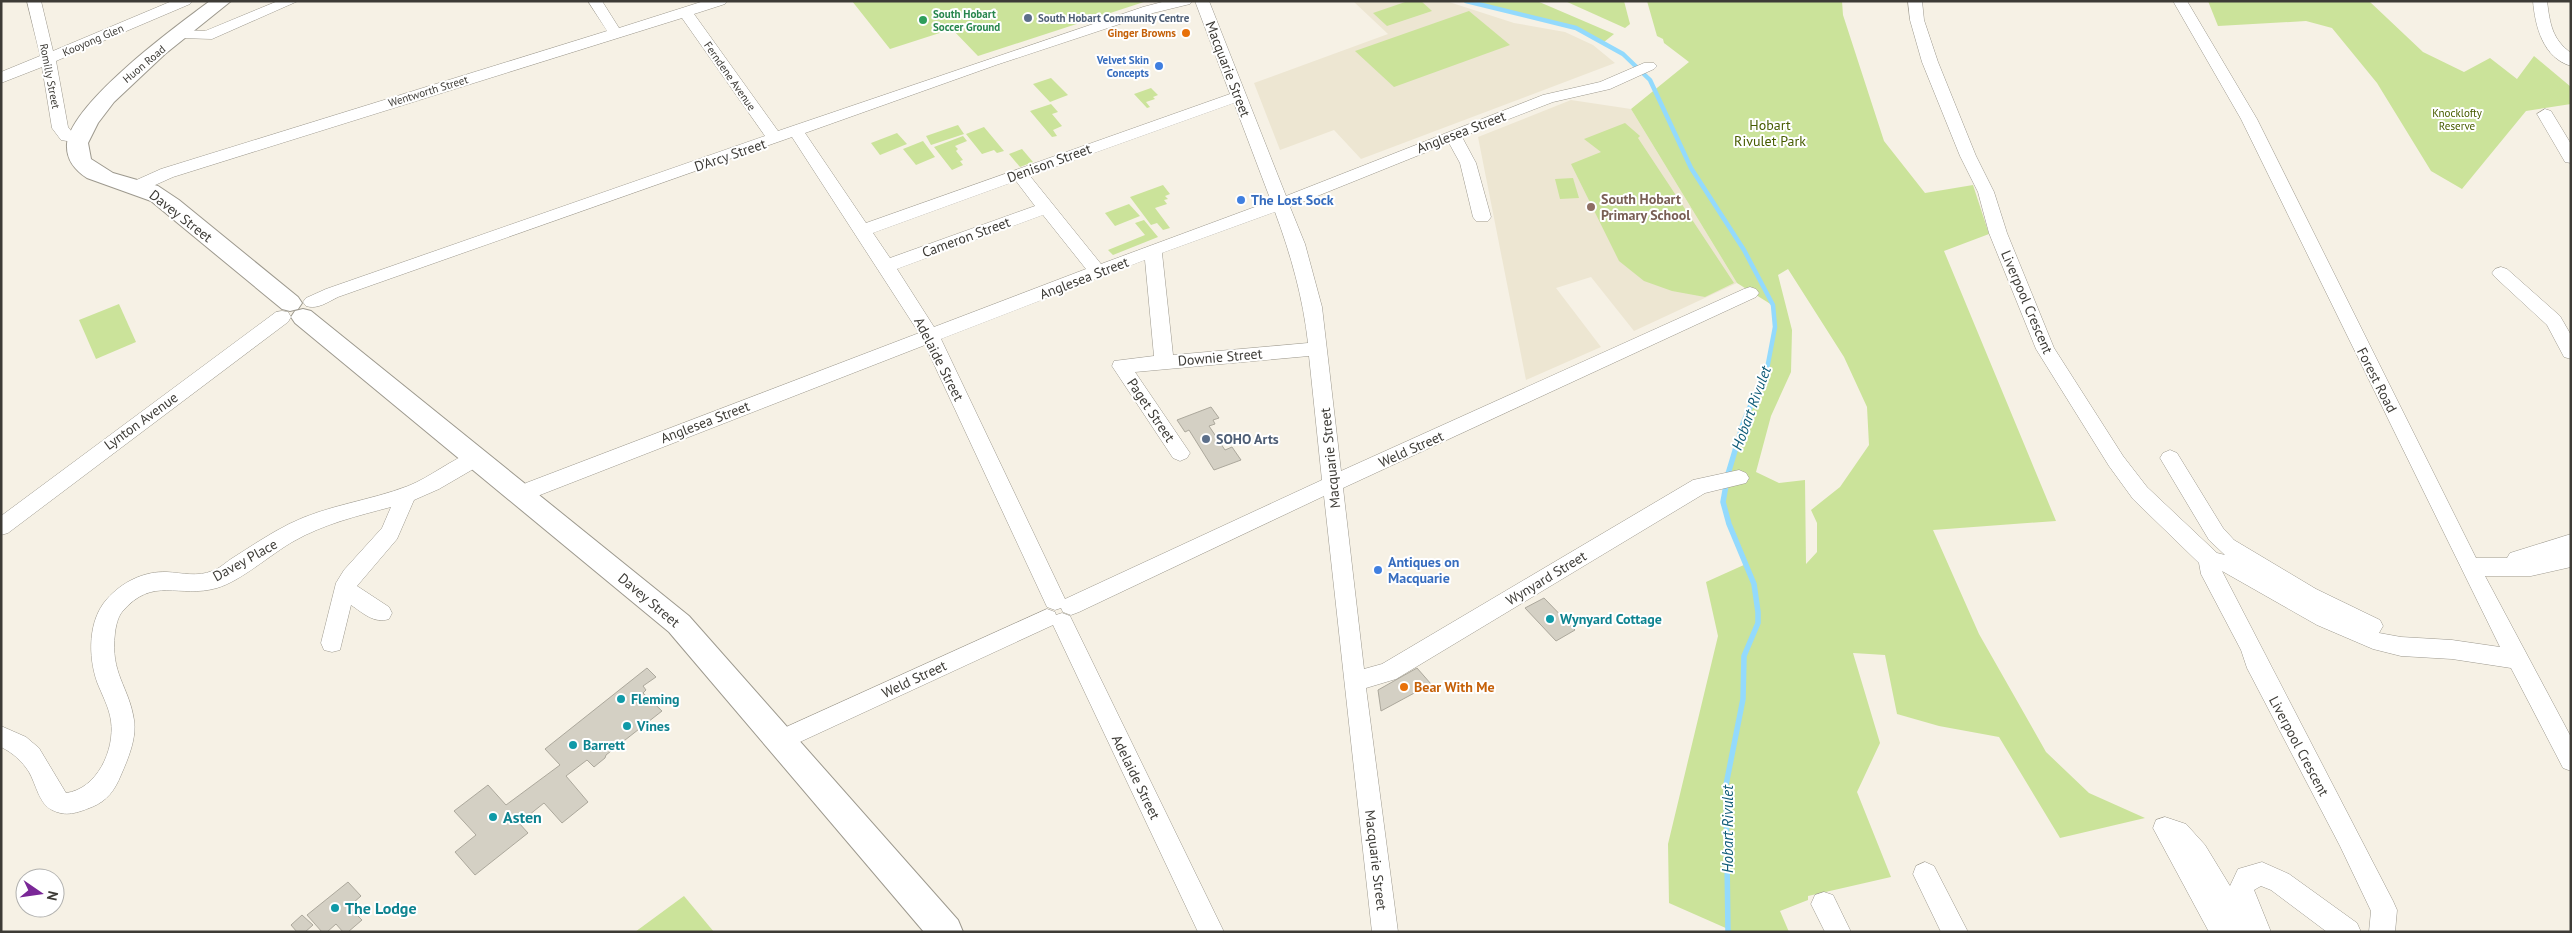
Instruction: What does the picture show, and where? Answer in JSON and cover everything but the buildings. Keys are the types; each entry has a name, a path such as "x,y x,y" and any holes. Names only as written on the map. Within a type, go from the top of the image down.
{"main road":[{"name":"Huon Road","path":"79,138 99,105 135,71 222,1"},
{"name":"Davey Street","path":"79,138 77,152 85,166 101,175 138,186 165,200 521,498 679,624 946,932"}],"street":[{"name":"Romilly Street","path":"34,1 48,60 60,128 67,136 79,138"},
{"name":"Kooyong Glen","path":"1,78 48,60 185,1"},
{"path":"180,34 207,36 291,1"},
{"path":"594,1 615,33"},
{"name":"Wentworth Street","path":"138,186 166,172 720,1"},
{"name":"D'Arcy Street","path":"1148,10 1164,1"},
{"name":"D'Arcy Street","path":"297,310 332,293 796,132 991,62 1148,10 1185,1"},
{"name":"Macquarie Street","path":"1202,1 1306,275 1318,349 1385,932"},
{"name":"Liverpool Crescent","path":"1915,1 1917,20 1930,62 1968,156 1986,192 1998,234 2045,349 2116,461 2140,493 2211,561 2220,561 2230,565 2267,588 2361,635 2407,648 2440,649 2518,659"},
{"name":"Forest Road","path":"2180,1 2208,45 2233,94 2248,114 2254,131 2306,240 2470,567 2571,761"},
{"path":"2540,1 2541,20 2546,39 2571,62"},
{"name":"Ferndene Avenue","path":"685,12 774,139"},
{"name":"Anglesea Street","path":"521,498 532,489 1280,204 1451,135 1549,98 1605,86 1650,66"},
{"name":"Denison Street","path":"861,231 1238,96"},
{"path":"2545,114 2571,158"},
{"name":"Adelaide Street","path":"796,132 886,266 930,336 1211,932"},
{"path":"1451,135 1460,144 1468,160 1482,217"},
{"path":"1019,174 1098,272"},
{"name":"Cameron Street","path":"886,266 1046,208"},
{"path":"1153,252 1164,362"},
{"path":"2501,273 2542,308 2554,321 2571,352"},
{"name":"Weld Street","path":"781,740 1750,292"},
{"name":"Lynton Avenue","path":"1,526 297,310"},
{"name":"Downie Street","path":"1121,366 1318,349"},
{"name":"Paget Street","path":"1121,366 1180,453"},
{"name":"Liverpool Crescent","path":"2170,458 2216,534 2232,550 2308,595 2358,619 2440,649"},
{"name":"Davey Place","path":"1,736 18,743 33,760 38,766 49,794 55,800 73,803 88,798 100,789 110,777 123,727 119,704 106,677 104,659 106,626 114,606 128,592 145,583 162,579 198,582 217,579 303,526 331,515 406,495 475,459"},
{"name":"Wynyard Street","path":"1355,681 1388,672 1700,486 1740,478"},
{"path":"332,643 344,589 390,533 406,495"},
{"path":"2503,568 2522,555 2571,542"},
{"path":"2470,567 2532,568 2571,558"},
{"name":"Liverpool Crescent","path":"2211,561 2209,566 2212,574 2235,620 2252,648 2255,661 2349,838 2384,910 2384,927 2382,932"},
{"path":"344,589 381,613"},
{"path":"2223,932 2165,828 2177,832 2196,852 2244,932"},
{"path":"1925,874 1955,932"},
{"path":"2258,932 2246,906 2241,889 2247,877 2262,874 2280,882 2348,932"},
{"path":"1824,904 1838,932"}],"shaded area":[{"path":"1353,1 1446,1 1514,23 1565,32 1593,45 1615,63 1361,159 1334,130 1280,150 1254,83 1388,34"},
{"name":"South Hobart Primary School","path":"1571,100 1631,109 1737,283 1634,331 1591,277 1556,288 1601,347 1526,380 1478,137"}],"green space":[{"path":"852,1 1147,1 978,56 952,29 890,49"},
{"path":"1408,1 1421,1 1432,11 1387,26 1373,13"},
{"path":"1466,1 1537,1 1614,34 1604,42 1576,28"},
{"path":"1565,1 1624,1 1630,24 1625,28"},
{"name":"Hobart Rivulet Park","path":"1647,1 1842,1 1843,15 1884,141 1925,193 1973,185 1989,234 1944,251 2056,521 1933,530 1979,634 2046,752 2089,793 2145,818 2060,838 1999,737 1939,726 1897,714 1885,655 1853,653 1880,743 1857,792 1891,877 1808,896 1808,900 1780,911 1789,932 1728,932 1728,929 1669,903 1668,844 1718,636 1706,582 1746,564 1724,510 1724,492 1743,424 1767,369 1775,327 1772,305 1737,283 1631,109 1689,62 1657,36","holes":["1788,269 1844,357 1867,407 1869,445 1840,487 1811,510 1817,523 1817,552 1806,564 1805,480 1779,483 1756,472 1771,416 1791,372 1792,330 1778,275"]},
{"name":"Knocklofty Reserve","path":"2208,1 2369,1 2423,52 2464,72 2490,58 2517,79 2534,56 2571,87 2571,104 2526,111 2462,189 2431,171 2377,83 2332,28 2306,21 2218,26"},
{"path":"1469,11 1510,45 1394,87 1355,51"},
{"path":"1051,78 1068,95 1050,102 1033,84"},
{"path":"1151,88 1158,95 1153,97 1155,99 1146,102 1150,107 1147,108 1134,94"},
{"path":"1051,104 1058,112 1052,114 1062,126 1053,130 1057,136 1052,137 1030,111"},
{"path":"1625,123 1640,136 1638,138 1734,283 1705,297 1672,291 1644,281 1619,261 1571,164 1601,152 1584,139"},
{"path":"958,125 964,134 931,145 926,136"},
{"path":"984,127 1004,151 997,153 994,150 982,154 966,134"},
{"path":"897,133 907,144 880,155 871,143"},
{"path":"963,136 967,141 955,146 958,149 956,151 963,160 960,161 963,165 952,170 934,147"},
{"path":"923,141 935,157 916,165 903,149"},
{"path":"1022,149 1033,162 1020,167 1009,154"},
{"path":"1573,178 1579,198 1560,199 1555,179"},
{"path":"1163,185 1170,194 1165,196 1168,199 1164,200 1167,204 1155,208 1170,228 1163,230 1157,223 1151,225 1130,197"},
{"path":"1129,204 1140,216 1115,226 1105,213"},
{"path":"1144,220 1158,237 1113,255 1108,250 1145,235 1135,223"},
{"path":"119,304 136,342 96,359 79,320"},
{"path":"684,896 714,932 635,932"}],"waterway":[{"name":"Hobart Rivulet","path":"1466,1 1576,28 1623,54 1650,80 1691,168 1744,250 1773,305 1775,327 1767,369 1753,402"},
{"name":"Hobart Rivulet","path":"1728,932 1726,785 1743,699 1744,656 1758,623 1758,612 1754,584 1729,524 1723,502 1728,474 1743,424 1753,400"}],"place":[{"name":"South Hobart Community Centre","path":"1028,18"},
{"name":"South Hobart Soccer Ground","path":"923,20"},
{"name":"Ginger Browns","path":"1186,33"},
{"name":"Velvet Skin Concepts","path":"1159,66"},
{"name":"The Lost Sock","path":"1241,200"},
{"name":"South Hobart Primary School","path":"1591,207"},
{"name":"SOHO Arts","path":"1206,439"},
{"name":"Antiques on Macquarie","path":"1378,570"},
{"name":"Wynyard Cottage","path":"1550,619"},
{"name":"Bear With Me","path":"1404,687"},
{"name":"Fleming","path":"621,699"},
{"name":"Vines","path":"627,726"},
{"name":"Barrett","path":"573,745"},
{"name":"Asten","path":"493,817"},
{"name":"The Lodge","path":"335,908"}]}
